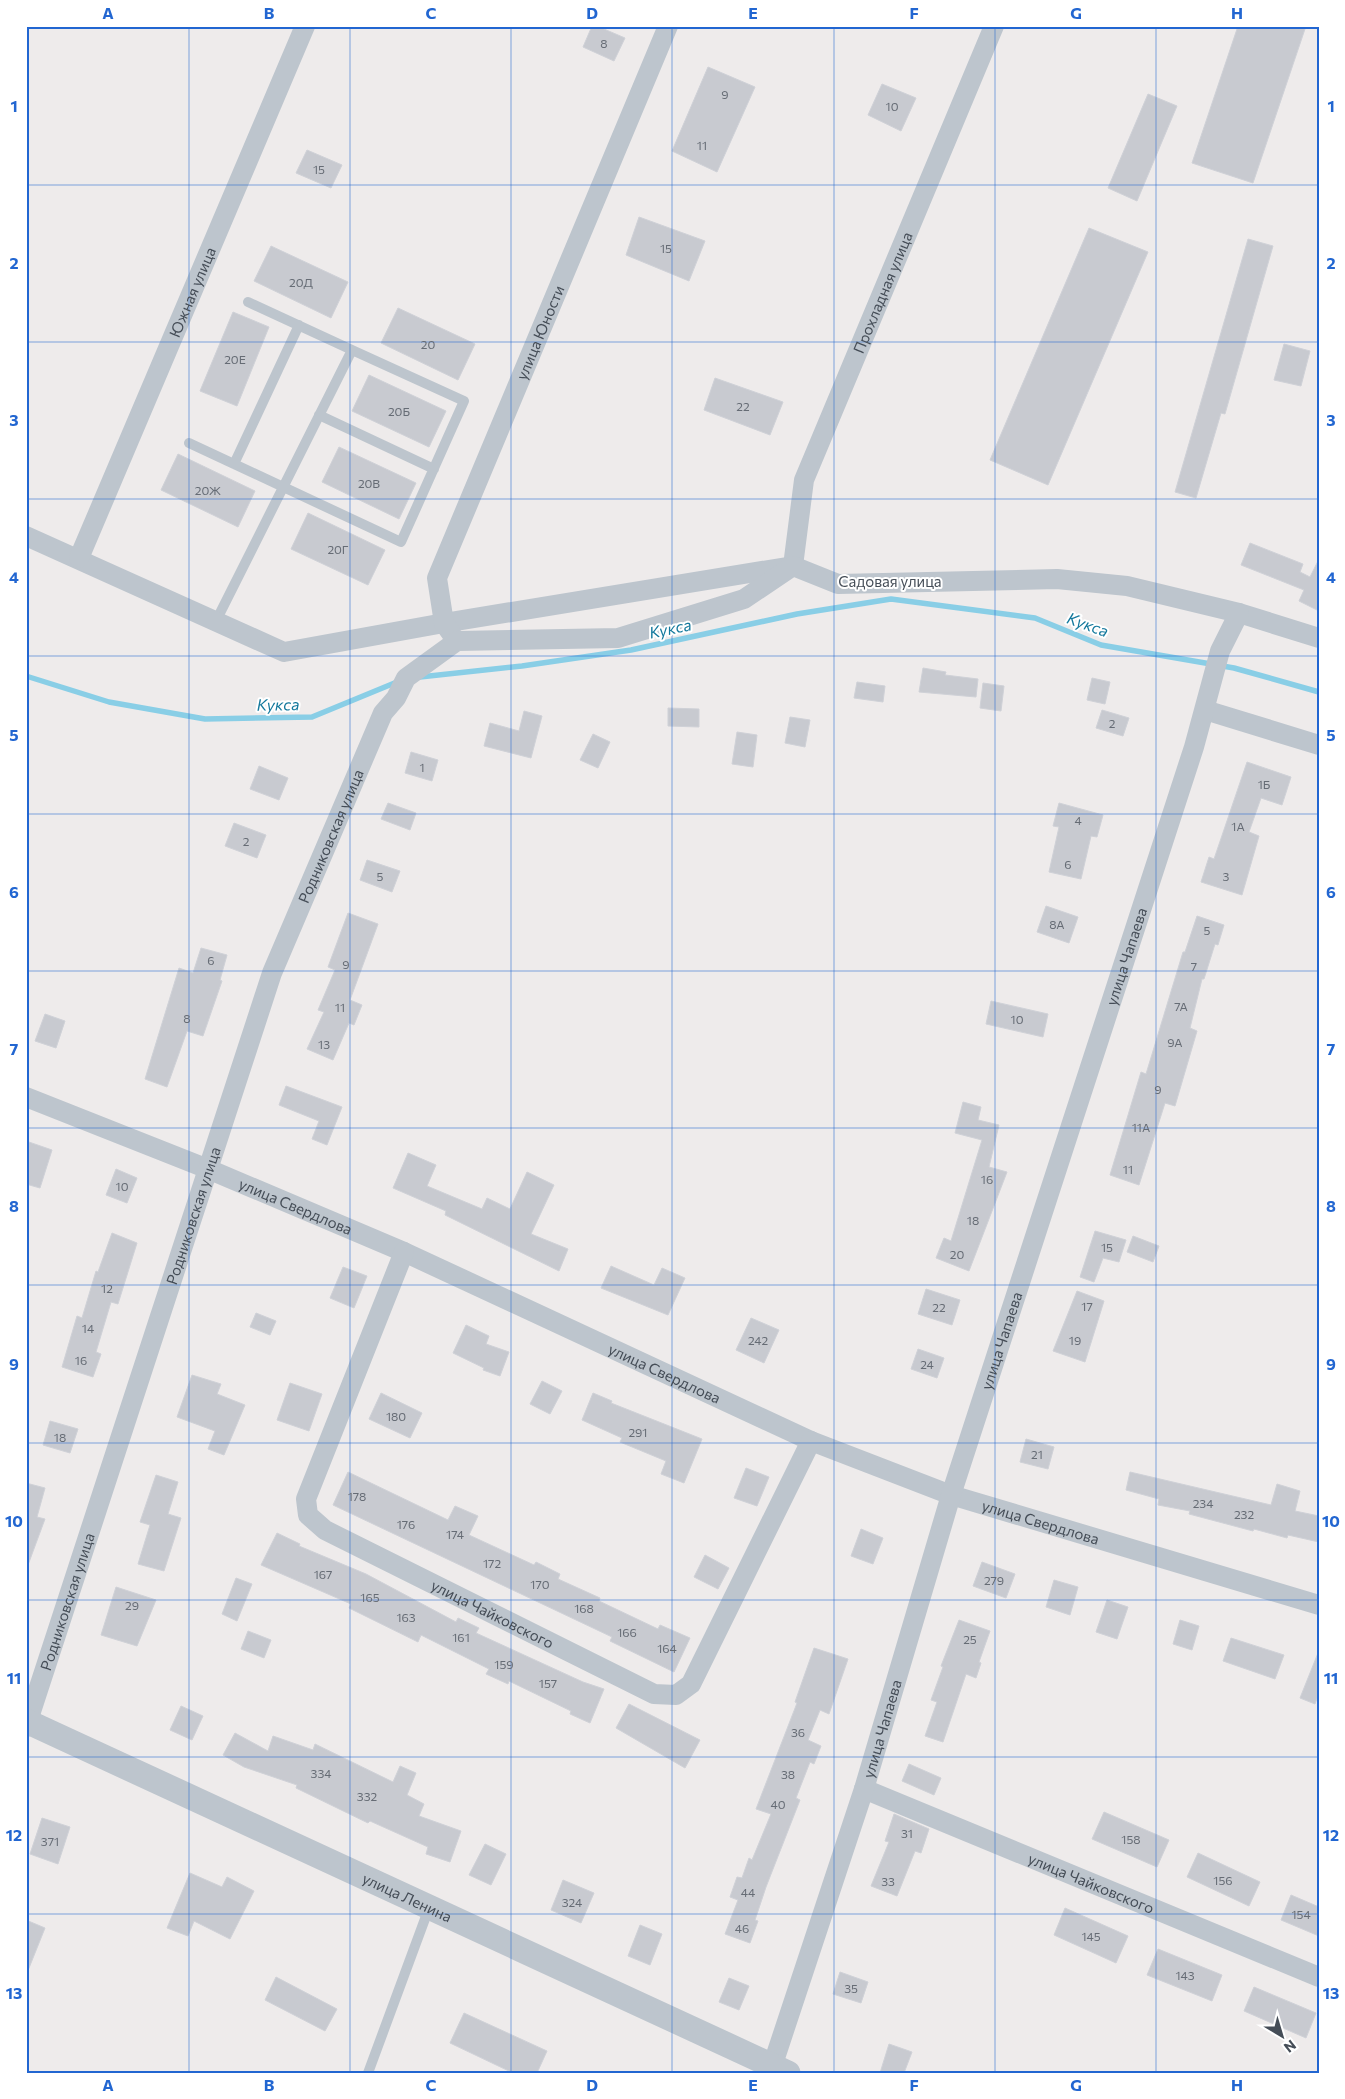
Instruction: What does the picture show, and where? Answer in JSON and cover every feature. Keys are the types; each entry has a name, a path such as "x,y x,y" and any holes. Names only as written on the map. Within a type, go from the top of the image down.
{"street":[{"name":"Южная улица","path":"79,558 305,26"},
{"name":"улица Юности","path":"457,641 444,623 437,578 668,26"},
{"name":"Прохладная улица","path":"793,566 804,480 994,26"},
{"path":"26,536 79,558 284,652 444,623 793,566"},
{"path":"457,641 618,638 744,599 793,566"},
{"name":"Садовая улица","path":"793,566 838,584 1057,578 1127,586 1239,613 1319,638"},
{"name":"улица Чапаева","path":"777,2070 864,1789 951,1495 1205,710 1220,651 1239,613"},
{"name":"Родниковская улица","path":"27,1723 272,973 383,713 396,698 406,678 457,641"},
{"path":"1205,710 1319,745"},
{"name":"улица Свердлова","path":"26,1097 208,1169 404,1252 811,1442 951,1495 1319,1605"},
{"name":"улица Чайковского","path":"404,1252 306,1500 308,1515 325,1530 654,1694 676,1696 691,1684 811,1442"},
{"name":"улица Ленина","path":"27,1723 429,1907 777,2070"},
{"name":"улица Чайковского","path":"864,1789 1319,1977"}],"lane":[{"path":"189,443 401,542 464,402 248,302"},
{"path":"234,464 299,325"},
{"path":"216,621 352,350"},
{"path":"319,415 434,469"},
{"path":"368,2073 429,1907"}],"building":[{"path":"592,26 597,26 625,38 614,61 583,47"},
{"path":"1238,26 1306,26 1253,183 1192,163"},
{"path":"708,67 755,87 717,172 672,151"},
{"path":"882,84 916,98 901,131 868,115"},
{"path":"1148,94 1177,106 1137,201 1108,188"},
{"path":"307,150 342,165 331,188 296,173"},
{"path":"639,217 705,241 689,281 626,255"},
{"path":"1089,228 1148,252 1048,485 990,460"},
{"path":"1248,239 1273,246 1225,414 1221,413 1196,498 1175,492"},
{"path":"271,246 348,282 331,318 254,281"},
{"path":"398,308 475,344 458,380 381,343"},
{"path":"233,312 269,327 237,406 200,391"},
{"path":"1284,344 1310,351 1301,386 1274,380"},
{"path":"369,375 446,411 429,447 352,411"},
{"path":"715,378 783,402 770,435 704,410"},
{"path":"339,447 416,483 399,519 322,482"},
{"path":"178,454 255,491 238,527 161,490"},
{"path":"308,513 385,550 368,585 291,549"},
{"path":"1250,543 1303,564 1300,572 1310,577 1319,559 1319,611 1299,601 1304,590 1241,565"},
{"path":"923,668 946,672 945,675 978,679 976,697 919,692"},
{"path":"1092,678 1110,682 1105,704 1087,700"},
{"path":"857,682 885,686 883,702 854,698"},
{"path":"983,683 1004,686 1001,711 980,708"},
{"path":"668,708 699,709 699,727 668,726"},
{"path":"1102,710 1129,718 1123,736 1096,728"},
{"path":"524,711 542,716 531,758 484,746 490,723 519,731"},
{"path":"790,717 810,720 805,747 785,743"},
{"path":"737,732 757,735 753,767 732,764"},
{"path":"593,734 610,742 598,768 580,760"},
{"path":"411,752 438,760 432,781 405,773"},
{"path":"1247,762 1291,777 1282,805 1261,798 1249,832 1259,836 1242,895 1201,882 1209,857 1214,859"},
{"path":"259,766 288,778 279,800 250,789"},
{"path":"388,803 416,813 410,830 381,819"},
{"path":"1059,803 1103,815 1097,837 1091,836 1081,879 1049,872 1059,827 1053,826"},
{"path":"234,823 266,835 257,858 225,846"},
{"path":"367,860 400,871 392,892 360,880"},
{"path":"1046,906 1078,917 1069,943 1037,932"},
{"path":"348,913 378,924 350,1000 362,1005 354,1025 349,1023 333,1060 307,1049 324,1012 318,1010 335,970 328,967"},
{"path":"1197,916 1224,925 1218,945 1215,944 1204,979 1202,979 1190,1028 1197,1031 1175,1106 1165,1103 1139,1185 1110,1175 1141,1072 1146,1074 1183,952 1185,952"},
{"path":"201,948 227,955 220,980 222,981 203,1036 187,1031 167,1087 145,1079 179,968 193,973"},
{"path":"991,1001 1048,1014 1043,1037 986,1024"},
{"path":"45,1014 65,1021 56,1048 35,1041"},
{"path":"286,1086 342,1107 327,1145 312,1139 319,1121 279,1105"},
{"path":"963,1102 981,1107 978,1120 999,1125 989,1167 1007,1172 969,1271 936,1258 944,1238 951,1241 982,1140 955,1133"},
{"path":"26,1141 52,1150 40,1188 26,1184"},
{"path":"408,1153 436,1165 427,1186 482,1209 487,1198 510,1209 527,1172 554,1185 531,1234 568,1249 559,1271 445,1215 446,1211 393,1188"},
{"path":"116,1169 137,1178 127,1203 106,1195"},
{"path":"1095,1231 1126,1240 1119,1262 1103,1258 1094,1282 1080,1277"},
{"path":"112,1233 137,1243 118,1304 111,1302 96,1352 101,1354 93,1377 62,1367 77,1316 82,1318 96,1271 98,1272"},
{"path":"1133,1236 1159,1246 1153,1262 1127,1252"},
{"path":"611,1266 654,1285 662,1268 685,1278 668,1315 601,1288"},
{"path":"343,1267 367,1276 354,1308 330,1298"},
{"path":"926,1289 960,1300 952,1325 918,1314"},
{"path":"1077,1291 1104,1301 1085,1362 1053,1351"},
{"path":"256,1313 276,1321 270,1335 250,1327"},
{"path":"751,1318 779,1330 764,1363 736,1350"},
{"path":"466,1325 489,1336 486,1344 509,1352 500,1376 483,1370 484,1368 453,1353"},
{"path":"918,1349 944,1358 937,1378 911,1369"},
{"path":"192,1375 221,1384 217,1394 245,1405 224,1455 208,1449 215,1431 177,1417"},
{"path":"542,1381 562,1391 550,1414 530,1404"},
{"path":"290,1383 322,1394 309,1431 277,1420"},
{"path":"381,1393 422,1413 410,1438 369,1419"},
{"path":"593,1393 612,1401 611,1403 702,1439 684,1483 661,1474 666,1461 620,1442 622,1438 582,1420"},
{"path":"50,1421 78,1429 70,1453 43,1445"},
{"path":"1026,1439 1054,1447 1048,1469 1020,1462"},
{"path":"746,1468 769,1477 757,1506 734,1498"},
{"path":"348,1472 448,1520 455,1506 478,1516 469,1535 534,1565 536,1562 560,1574 558,1579 600,1598 599,1601 658,1629 660,1625 690,1638 674,1672 610,1641 612,1637 333,1505"},
{"path":"1130,1472 1271,1505 1277,1484 1300,1491 1295,1511 1319,1516 1319,1542 1288,1535 1287,1538 1254,1529 1253,1531 1189,1514 1190,1511 1158,1505 1159,1499 1126,1490"},
{"path":"156,1475 178,1482 168,1514 181,1518 164,1571 138,1564 150,1525 140,1522"},
{"path":"26,1483 45,1488 37,1517 45,1519 28,1565"},
{"path":"861,1529 883,1538 873,1564 851,1556"},
{"path":"277,1533 300,1544 299,1546 366,1574 456,1622 458,1618 479,1628 476,1633 583,1682 604,1689 590,1723 570,1714 571,1711 509,1681 508,1684 486,1674 489,1669 421,1635 418,1642 349,1608 351,1604 261,1565"},
{"path":"705,1555 729,1568 718,1589 694,1577"},
{"path":"982,1562 1015,1574 1006,1598 973,1586"},
{"path":"236,1578 252,1584 237,1621 222,1614"},
{"path":"1054,1580 1078,1587 1070,1615 1046,1607"},
{"path":"116,1587 156,1600 137,1646 101,1635"},
{"path":"1107,1600 1128,1607 1117,1639 1096,1632"},
{"path":"959,1620 990,1631 979,1662 981,1663 976,1678 966,1674 943,1742 925,1736 937,1702 931,1700 943,1667 941,1666"},
{"path":"1180,1620 1199,1626 1192,1650 1173,1644"},
{"path":"248,1631 271,1640 264,1658 241,1649"},
{"path":"1231,1638 1284,1655 1275,1679 1223,1661"},
{"path":"814,1648 848,1659 829,1714 820,1710 808,1740 821,1746 814,1764 810,1762 796,1798 800,1800 766,1887 755,1920 758,1921 750,1943 725,1934 738,1900 730,1897 737,1877 742,1878 749,1858 752,1860 771,1814 756,1809 797,1703 795,1702"},
{"path":"1318,1653 1319,1693 1315,1704 1300,1698"},
{"path":"629,1704 700,1740 685,1768 616,1728"},
{"path":"181,1706 203,1716 192,1740 170,1730"},
{"path":"235,1733 268,1751 273,1736 313,1750 315,1744 393,1782 400,1766 416,1773 407,1795 424,1804 419,1816 461,1831 450,1862 426,1854 428,1847 370,1821 368,1823 296,1788 297,1785 244,1767 223,1755"},
{"path":"909,1764 941,1778 934,1795 902,1781"},
{"path":"1104,1812 1169,1840 1157,1867 1092,1839"},
{"path":"894,1814 929,1829 921,1853 915,1851 897,1896 871,1886 889,1842 885,1841"},
{"path":"42,1818 70,1827 58,1864 30,1854"},
{"path":"485,1844 506,1854 491,1885 469,1875"},
{"path":"1198,1853 1260,1882 1249,1906 1187,1877"},
{"path":"190,1873 222,1887 227,1877 254,1891 230,1939 194,1921 188,1936 167,1928"},
{"path":"563,1880 594,1893 581,1923 551,1910"},
{"path":"1291,1895 1319,1907 1319,1936 1281,1920"},
{"path":"1065,1908 1128,1936 1116,1963 1054,1935"},
{"path":"26,1920 45,1928 27,1973 26,1972"},
{"path":"640,1925 662,1934 650,1965 628,1956"},
{"path":"1158,1949 1222,1975 1212,2001 1147,1975"},
{"path":"840,1972 868,1982 861,2003 833,1994"},
{"path":"276,1977 337,2009 325,2031 265,2000"},
{"path":"729,1978 749,1986 739,2010 719,2002"},
{"path":"1254,1987 1316,2013 1306,2038 1244,2011"},
{"path":"464,2013 547,2051 537,2073 513,2073 450,2043"},
{"path":"889,2044 912,2052 904,2073 880,2073"}],"waterway":[{"name":"Кукса","path":"420,677 522,666 631,650 797,614 891,599 1035,618 1101,645 1234,668 1319,692"},
{"name":"Кукса","path":"26,676 109,702 205,719 312,717 397,682"}]}
